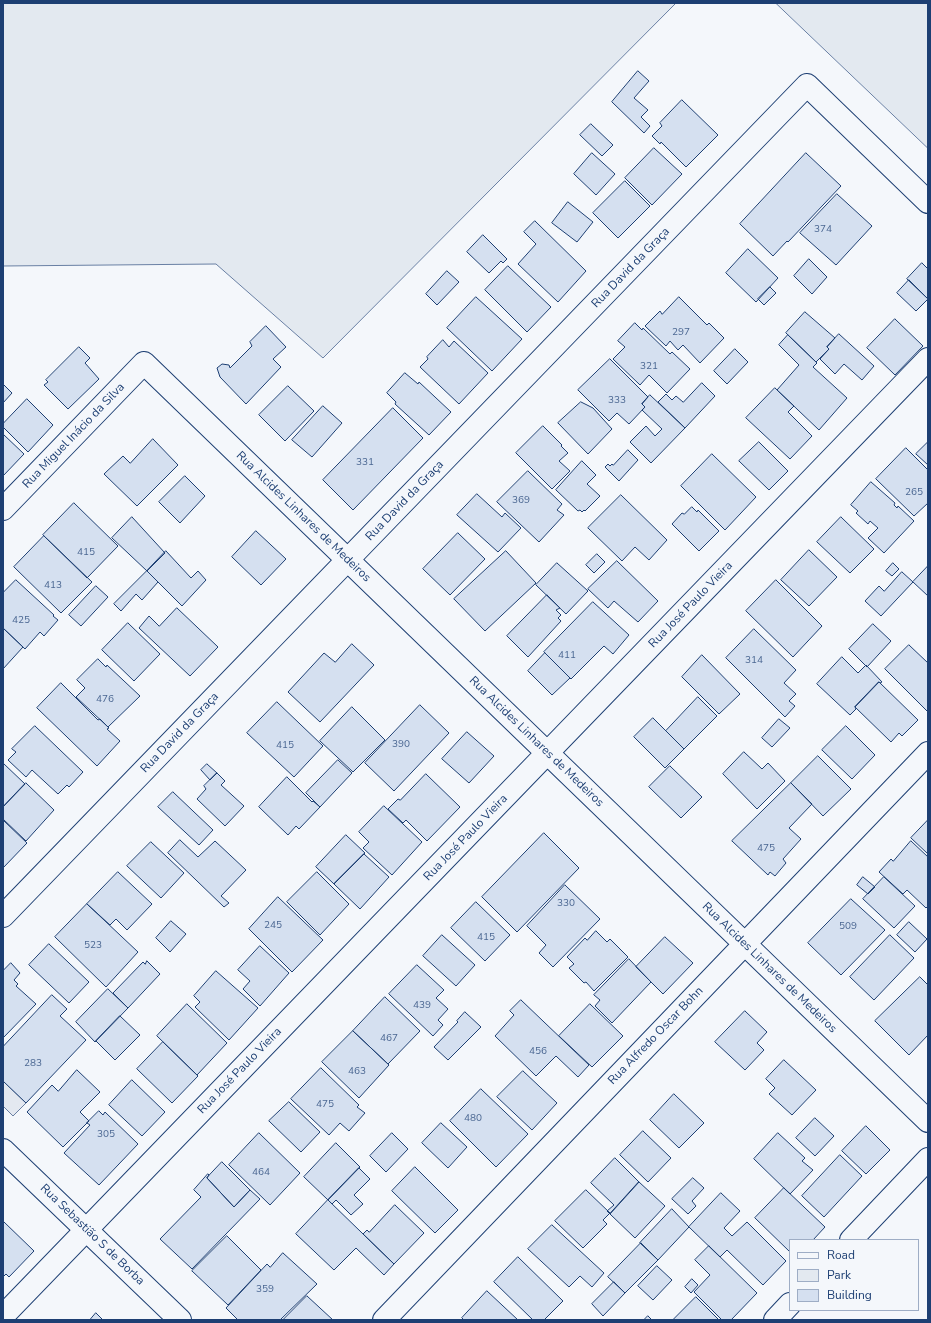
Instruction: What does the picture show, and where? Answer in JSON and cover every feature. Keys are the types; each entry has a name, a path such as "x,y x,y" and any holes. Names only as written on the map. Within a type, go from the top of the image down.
{"street":[{"name":"Rua David da Graça","path":"3,916 807,85 928,202"},
{"name":"Rua José Paulo Vieira","path":"3,1316 928,359"},
{"name":"Rua Alcides Linhares de Medeiros","path":"144,363 928,1121"},
{"name":"Rua Miguel Inácio da Silva","path":"3,509 144,363"},
{"name":"Rua Alfredo Oscar Bohn","path":"384,1320 928,753"},
{"name":"Rua Sebastião S de Borba","path":"3,1150 180,1320"},
{"path":"852,1239 928,1160"},
{"path":"775,1320 789,1305"}],"green space":[{"path":"3,3 676,3 323,358 216,264 3,266"},
{"path":"776,3 928,3 928,148"}],"shaded area":[{"path":"3,1081 26,1103 13,1116 3,1106"}],"building":[{"path":"638,71 649,81 634,98 648,110 641,117 650,126 644,133 612,102"},
{"path":"682,100 718,135 686,167 661,142 660,144 652,136 662,126 660,123"},
{"path":"591,124 613,145 602,156 580,135"},
{"path":"654,148 682,174 652,205 625,178"},
{"path":"592,153 615,174 596,195 574,174"},
{"path":"806,153 841,186 773,256 740,224"},
{"path":"625,181 650,206 618,238 593,213"},
{"path":"837,194 872,226 836,265 800,233"},
{"path":"568,202 593,222 577,242 552,223"},
{"path":"535,221 586,271 558,302 518,264 536,244 524,232"},
{"path":"483,235 507,259 503,263 501,261 489,273 467,252"},
{"path":"748,249 778,278 756,302 726,273"},
{"path":"809,259 827,277 812,294 794,276"},
{"path":"922,263 928,269 928,299 907,279"},
{"path":"508,266 551,307 527,332 485,290"},
{"path":"447,271 459,282 437,305 426,294"},
{"path":"909,280 928,299 916,311 897,293"},
{"path":"770,287 776,293 764,305 758,299"},
{"path":"476,297 522,339 492,371 447,328"},
{"path":"679,297 707,325 709,323 724,338 700,363 683,345 678,350 670,341 666,346 645,326 660,311 662,314"},
{"path":"805,312 835,338 827,347 829,349 816,362 786,333"},
{"path":"895,319 923,346 895,375 867,348"},
{"path":"635,323 642,330 643,328 670,354 672,352 690,369 667,393 649,375 640,385 613,359 625,347 618,341"},
{"path":"266,326 286,347 273,359 281,367 246,404 220,377 217,368 222,364 229,365 230,368 252,346 250,342"},
{"path":"839,334 874,366 862,380 844,364 835,374 820,359 829,349 827,347"},
{"path":"788,335 817,363 813,367 847,398 819,430 777,390 799,365 779,345"},
{"path":"443,340 449,347 454,341 488,373 459,404 420,367"},
{"path":"79,347 90,358 85,363 99,379 68,409 44,385 48,382 46,380"},
{"path":"735,349 748,362 727,384 714,371"},
{"path":"610,359 648,397 642,404 645,407 629,424 617,413 609,421 578,390"},
{"path":"405,373 418,384 419,382 451,412 429,435 395,404 396,402 387,393"},
{"path":"702,383 715,396 685,428 658,402 666,394 672,400 676,396 683,402"},
{"path":"3,384 12,393 3,403"},
{"path":"288,386 314,411 285,441 259,415"},
{"path":"775,388 794,406 788,412 812,436 790,459 746,418"},
{"path":"650,395 685,428 651,463 630,442 646,426 655,436 662,429 642,410 645,407 642,404"},
{"path":"27,399 53,425 28,452 3,427 3,424"},
{"path":"581,402 593,408 612,429 588,454 558,423"},
{"path":"323,406 342,423 312,457 292,440"},
{"path":"393,408 423,438 353,510 323,480"},
{"path":"543,426 568,453 559,461 570,471 552,489 516,453"},
{"path":"3,434 24,454 3,476"},
{"path":"153,439 178,465 137,506 104,474 123,456 130,463"},
{"path":"759,442 788,471 769,490 739,461"},
{"path":"928,442 928,465 916,454"},
{"path":"906,448 928,470 928,503 914,516 876,479"},
{"path":"628,450 638,460 619,481 605,467 608,464 610,466 612,464 613,465"},
{"path":"712,454 756,497 725,530 681,486"},
{"path":"582,461 596,475 587,484 600,496 585,511 584,510 582,512 580,510 578,511 556,490"},
{"path":"528,471 562,504 557,510 564,515 539,542 497,502"},
{"path":"185,476 205,496 180,523 159,502"},
{"path":"871,482 895,503 894,505 897,508 898,506 914,521 884,553 868,538 878,528 870,521 868,524 856,513 858,511 851,505"},
{"path":"477,494 502,517 505,513 521,528 498,552 457,515"},
{"path":"621,495 667,540 649,560 635,547 622,561 588,528"},
{"path":"74,503 118,546 87,578 43,535"},
{"path":"692,507 697,512 698,510 719,531 699,551 672,524 682,513 684,514"},
{"path":"132,517 165,553 147,571 112,538"},
{"path":"841,517 874,549 850,573 817,542"},
{"path":"256,531 286,559 261,585 232,557"},
{"path":"458,533 485,559 450,595 423,569"},
{"path":"44,536 92,582 61,613 14,567"},
{"path":"809,550 837,577 809,606 781,580"},
{"path":"166,551 191,578 198,571 206,580 182,606 147,571"},
{"path":"506,551 536,583 485,631 454,599"},
{"path":"597,554 605,562 594,573 586,565"},
{"path":"617,561 658,601 638,622 614,601 608,608 588,589"},
{"path":"557,563 588,591 566,614 536,585"},
{"path":"893,563 899,569 892,576 886,571"},
{"path":"928,566 928,596 913,582"},
{"path":"147,571 158,582 142,600 136,594 121,611 114,604"},
{"path":"902,572 913,582 881,616 865,601 879,586 884,591"},
{"path":"16,580 58,620 44,636 40,632 25,649 3,628 3,593"},
{"path":"776,580 822,626 793,657 746,611"},
{"path":"96,586 108,597 81,626 69,615"},
{"path":"547,595 560,608 556,610 561,615 558,618 561,621 528,657 507,636"},
{"path":"593,602 629,635 613,654 604,646 571,679 544,652"},
{"path":"177,608 218,647 190,676 139,628 149,616 159,626"},
{"path":"128,623 160,654 134,681 102,650"},
{"path":"873,624 891,641 867,667 849,649"},
{"path":"3,628 23,647 3,669"},
{"path":"754,629 796,670 784,683 796,694 789,701 795,706 785,717 726,658"},
{"path":"352,644 374,665 320,722 288,692 324,653 335,662"},
{"path":"909,645 928,663 927,711 885,669"},
{"path":"545,653 570,678 552,695 528,671"},
{"path":"702,655 740,694 719,714 682,677"},
{"path":"842,657 858,673 866,665 882,682 879,682 855,707 856,709 850,715 817,684"},
{"path":"98,659 106,667 107,665 140,696 108,727 76,697 85,688 77,680"},
{"path":"879,682 918,720 902,736 899,733 891,742 855,707"},
{"path":"61,683 98,720 100,719 109,728 107,729 120,741 97,766 37,708"},
{"path":"698,697 717,716 684,749 666,731"},
{"path":"277,702 323,746 294,777 247,733"},
{"path":"420,705 449,733 394,791 365,763"},
{"path":"352,707 385,740 353,772 320,741"},
{"path":"653,718 684,749 665,768 634,737"},
{"path":"779,719 790,728 772,747 762,738"},
{"path":"35,726 83,772 69,787 67,785 58,794 32,770 26,777 8,760 16,752 12,749"},
{"path":"846,726 875,755 852,779 822,750"},
{"path":"467,732 494,756 469,783 442,759"},
{"path":"744,752 762,769 768,763 785,781 757,809 723,774"},
{"path":"818,756 851,789 823,816 791,783"},
{"path":"338,760 352,773 320,807 306,793"},
{"path":"3,763 25,784 3,807"},
{"path":"207,764 217,773 210,780 201,770"},
{"path":"670,766 702,797 681,818 649,787"},
{"path":"217,773 225,781 221,785 244,806 225,826 197,799 206,789 204,786"},
{"path":"426,774 460,807 427,841 406,820 403,823 388,809 398,799 400,800"},
{"path":"287,777 312,802 313,801 320,807 299,829 296,826 288,835 259,807"},
{"path":"26,783 54,810 26,841 3,819 3,807"},
{"path":"791,783 812,804 789,828 801,839 783,859 786,863 775,876 770,872 768,875 732,841"},
{"path":"173,792 213,830 199,845 158,807"},
{"path":"384,806 422,842 392,875 363,848 369,842 359,832"},
{"path":"3,820 27,843 3,868"},
{"path":"928,820 928,854 911,838"},
{"path":"544,833 579,868 517,932 482,897"},
{"path":"346,835 365,853 334,884 316,867"},
{"path":"180,840 198,857 215,841 246,870 221,896 229,903 224,907 168,853"},
{"path":"911,841 928,857 928,906 926,908 907,890 903,894 879,872 891,859 893,861"},
{"path":"151,842 184,873 161,898 127,866"},
{"path":"364,854 389,877 360,909 334,884"},
{"path":"118,872 152,904 127,930 116,919 110,925 87,904"},
{"path":"317,872 349,904 320,935 287,902"},
{"path":"863,877 875,887 868,894 857,885"},
{"path":"884,877 915,906 894,928 863,899"},
{"path":"565,885 600,919 553,967 539,953 546,945 527,926"},
{"path":"278,897 323,940 292,972 249,929"},
{"path":"851,899 885,930 841,975 808,943"},
{"path":"476,902 510,935 485,961 451,928"},
{"path":"87,904 138,952 106,987 55,937"},
{"path":"171,921 186,934 170,952 156,938"},
{"path":"909,922 927,939 915,952 897,935"},
{"path":"596,931 607,942 610,939 628,957 594,991 586,982 584,983 569,968 574,964 567,957 585,938 587,940"},
{"path":"442,935 475,965 456,986 423,956"},
{"path":"890,935 914,958 874,1000 850,977"},
{"path":"665,937 693,963 663,994 636,967"},
{"path":"49,944 89,982 69,1003 29,965"},
{"path":"260,946 289,973 260,1006 243,989 250,981 238,970"},
{"path":"629,959 651,982 612,1023 595,1006 600,1000 594,995"},
{"path":"147,961 160,974 128,1008 113,993 143,962 145,964"},
{"path":"11,963 20,973 14,980 18,984 16,986 36,1004 3,1038 3,971"},
{"path":"417,965 444,990 436,998 448,1009 438,1020 443,1025 433,1036 389,994"},
{"path":"216,971 258,1008 229,1040 195,1007 200,1002 194,996"},
{"path":"920,977 928,985 928,1035 909,1055 875,1021"},
{"path":"108,989 128,1008 95,1042 76,1022"},
{"path":"52,995 67,1009 60,1016 86,1040 26,1103 3,1081 3,1047"},
{"path":"385,997 420,1031 388,1064 353,1031"},
{"path":"521,1000 589,1065 578,1077 556,1056 536,1076 495,1036 514,1015 510,1011"},
{"path":"187,1004 227,1043 197,1075 157,1036"},
{"path":"590,1004 623,1036 592,1067 559,1036"},
{"path":"745,1011 767,1032 757,1043 764,1050 745,1070 715,1042"},
{"path":"465,1012 481,1027 448,1060 434,1047 458,1022 457,1021"},
{"path":"120,1016 140,1035 115,1060 96,1041"},
{"path":"353,1031 389,1065 359,1098 322,1062"},
{"path":"163,1042 198,1076 172,1103 137,1069"},
{"path":"784,1060 816,1090 792,1115 769,1094 775,1088 766,1079"},
{"path":"321,1068 359,1105 357,1107 365,1113 349,1131 340,1123 329,1135 291,1099"},
{"path":"77,1070 100,1092 80,1112 89,1121 63,1147 27,1112 52,1085 58,1091"},
{"path":"523,1071 557,1103 532,1130 497,1097"},
{"path":"132,1080 165,1112 142,1136 109,1105"},
{"path":"481,1089 528,1134 496,1167 450,1121"},
{"path":"674,1094 704,1123 679,1148 650,1120"},
{"path":"289,1102 320,1132 301,1152 269,1121"},
{"path":"99,1111 103,1115 105,1112 138,1144 99,1185 64,1153 90,1125 87,1123"},
{"path":"815,1118 834,1136 815,1156 796,1138"},
{"path":"441,1123 467,1147 448,1168 422,1143"},
{"path":"866,1126 890,1150 866,1174 842,1151"},
{"path":"643,1131 671,1158 648,1182 620,1155"},
{"path":"259,1133 300,1173 270,1205 229,1165"},
{"path":"392,1133 408,1149 386,1172 370,1156"},
{"path":"778,1133 805,1158 802,1161 813,1170 790,1194 754,1159"},
{"path":"336,1143 360,1167 328,1200 304,1177"},
{"path":"840,1155 862,1176 824,1217 802,1196"},
{"path":"615,1158 639,1182 610,1214 607,1211 614,1205 591,1183"},
{"path":"222,1162 250,1190 234,1207 207,1178"},
{"path":"415,1167 458,1210 435,1233 392,1191"},
{"path":"359,1168 370,1179 354,1195 363,1204 351,1215 336,1200 332,1204 328,1200"},
{"path":"208,1174 209,1175 207,1178 234,1207 250,1190 260,1199 192,1269 160,1239 201,1197 194,1190"},
{"path":"693,1178 704,1188 692,1201 696,1206 688,1214 672,1199"},
{"path":"639,1182 665,1206 635,1238 610,1214"},
{"path":"784,1188 825,1227 814,1239 789,1239 789,1251 755,1218"},
{"path":"586,1190 610,1213 603,1220 607,1224 583,1248 555,1221"},
{"path":"721,1193 740,1211 724,1228 732,1236 747,1222 786,1261 763,1285 727,1250 720,1257 689,1227"},
{"path":"328,1200 394,1264 384,1275 356,1248 334,1270 296,1234"},
{"path":"395,1205 424,1233 394,1264 363,1234 367,1230 369,1232"},
{"path":"672,1209 689,1227 658,1260 640,1243"},
{"path":"3,1221 34,1251 9,1277 6,1274 3,1277"},
{"path":"552,1225 604,1273 592,1287 580,1276 569,1287 528,1249"},
{"path":"227,1236 261,1270 228,1305 192,1271"},
{"path":"641,1243 658,1260 625,1293 608,1277"},
{"path":"709,1246 757,1293 731,1320 722,1320 694,1292 710,1275 695,1260"},
{"path":"283,1253 317,1284 280,1320 238,1320 226,1308 267,1264 270,1267"},
{"path":"518,1257 563,1301 544,1320 533,1320 494,1282"},
{"path":"657,1266 672,1280 653,1300 638,1286"},
{"path":"692,1279 698,1285 691,1293 685,1287"},
{"path":"614,1282 625,1293 603,1316 592,1304"},
{"path":"487,1291 518,1320 464,1320 462,1318"},
{"path":"307,1296 333,1320 283,1320"},
{"path":"696,1297 719,1320 673,1320"},
{"path":"96,1313 103,1320 90,1320"},
{"path":"648,1316 652,1320 644,1320"}]}
